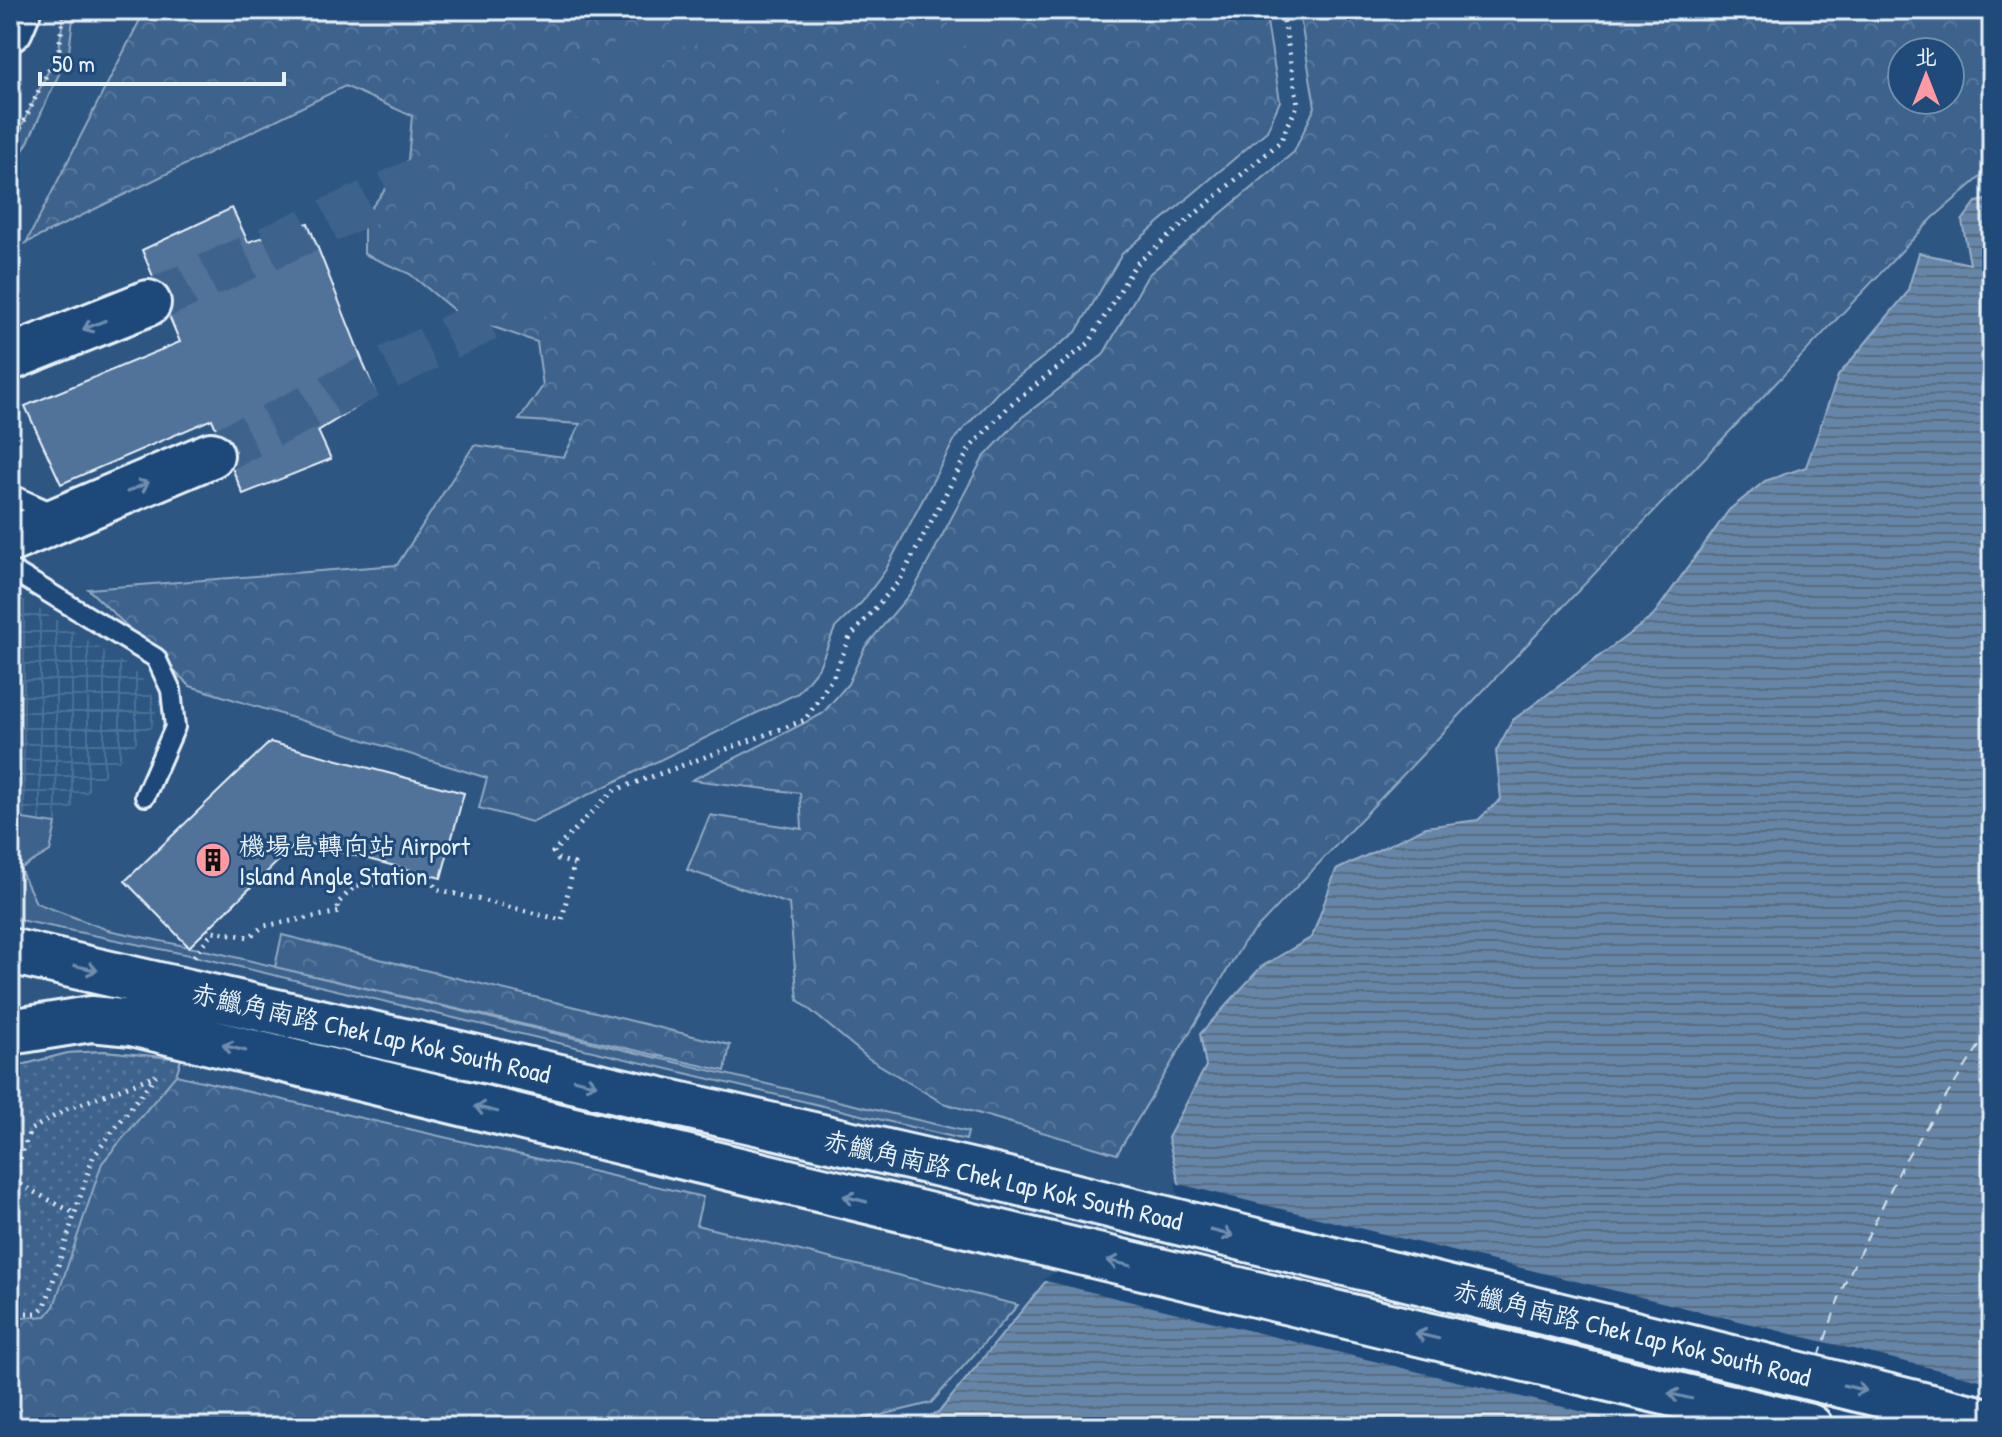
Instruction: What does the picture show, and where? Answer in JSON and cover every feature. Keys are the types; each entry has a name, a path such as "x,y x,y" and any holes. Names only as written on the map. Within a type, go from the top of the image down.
{"main road":[{"path":"10,29 18,10"},
{"path":"20,358 148,303"},
{"path":"26,539 211,455"},
{"name":"赤鱲角南路 Chek Lap Kok South Road","path":"10,951 983,1174 1992,1422"},
{"name":"赤鱲角南路 Chek Lap Kok South Road","path":"10,1032 91,1019 132,1023 699,1158 930,1218 1810,1427"}],"lane":[{"path":"10,494 26,539 156,658 171,690 175,727 145,796"}],"path":[{"path":"10,150 59,49 64,10"},
{"path":"198,949 213,931 249,937 264,926 340,912 337,904 355,886 431,879 436,889 562,920 574,864 558,859 553,852 613,791 805,720 834,675 850,637 900,580 970,448 1010,405 1089,343 1135,265 1280,142 1298,104 1282,10"},
{"path":"10,1313 37,1313 45,1306 93,1157 164,1063"},
{"path":"10,1189 20,1149 30,1130 67,1109 156,1075"},
{"path":"13,1181 76,1214"}],"shaded area":[{"path":"10,10 1992,10 1992,199 1976,202 1970,264 1919,254 1907,293 1838,376 1806,467 1765,481 1729,510 1652,617 1513,720 1496,751 1502,798 1478,820 1426,827 1336,870 1312,937 1261,967 1168,1138 1183,1199 1046,1281 939,1412 908,1427 10,1427"},
{"path":"1992,199 1992,1427 908,1427 939,1412 1046,1281 1183,1199 1168,1138 1206,1066 1200,1034 1261,967 1312,937 1336,870 1426,827 1478,820 1501,799 1496,751 1513,720 1652,617 1729,510 1765,481 1806,467 1838,376 1907,293 1919,253 1970,264 1962,221 1976,202"},
{"path":"10,591 126,665 142,679 154,698 156,713 152,727 56,824 10,817"}],"green space":[{"path":"64,10 74,10 69,52 28,142 10,172 10,150 59,49"},
{"path":"145,10 1265,10 1280,101 1267,131 1122,254 1076,332 998,392 956,437 885,571 862,602 835,628 819,667 798,693 532,822 479,808 487,778 190,686 88,589 397,565 474,445 564,457 580,424 519,420 543,386 537,342 461,316 410,274 364,254 364,217 408,160 412,116 345,86 26,243"},
{"path":"1299,10 1992,10 1992,167 1933,218 1244,942 1117,1154 943,1103 868,1058 798,1000 789,904 687,870 710,815 802,829 800,793 692,780 822,714 848,684 865,647 914,589 983,458 1021,418 1103,355 1148,275 1294,152 1315,107"},
{"path":"10,817 56,824 50,851 20,869 36,903 108,930 218,953 968,1132 966,1140 194,956 10,918"},
{"path":"282,935 730,1045 725,1071 275,967"},
{"path":"104,1051 181,1059 176,1075 703,1197 696,1225 1018,1305 931,1403 832,1427 10,1427 10,1068 68,1053"},
{"path":"104,1051 181,1059 176,1075 102,1163 54,1306 46,1316 10,1319 10,1068 68,1053"}],"pier":[{"path":"1175,1183 1992,1383 1992,1427 1645,1427 1042,1280 1178,1197"}],"building":[{"path":"232,208 248,242 308,223 376,395 318,431 331,459 243,494 232,468 234,446 227,436 217,431 212,419 61,484 25,406 180,342 169,316 173,306 171,293 154,279 142,250"},
{"name":"機場島轉向站 Airport Island Angle Station","path":"270,742 464,793 441,878 299,841 189,947 125,881"}],"ferry route":[{"path":"1819,1357 1843,1287 1905,1160 1992,1026"}],"tunnel":[{"path":"148,303 426,176 546,111 708,10"},
{"path":"211,455 669,230 882,91 996,10"}],"place":[{"name":"機場島轉向站 Airport Island Angle Station","path":"213,860"}]}
